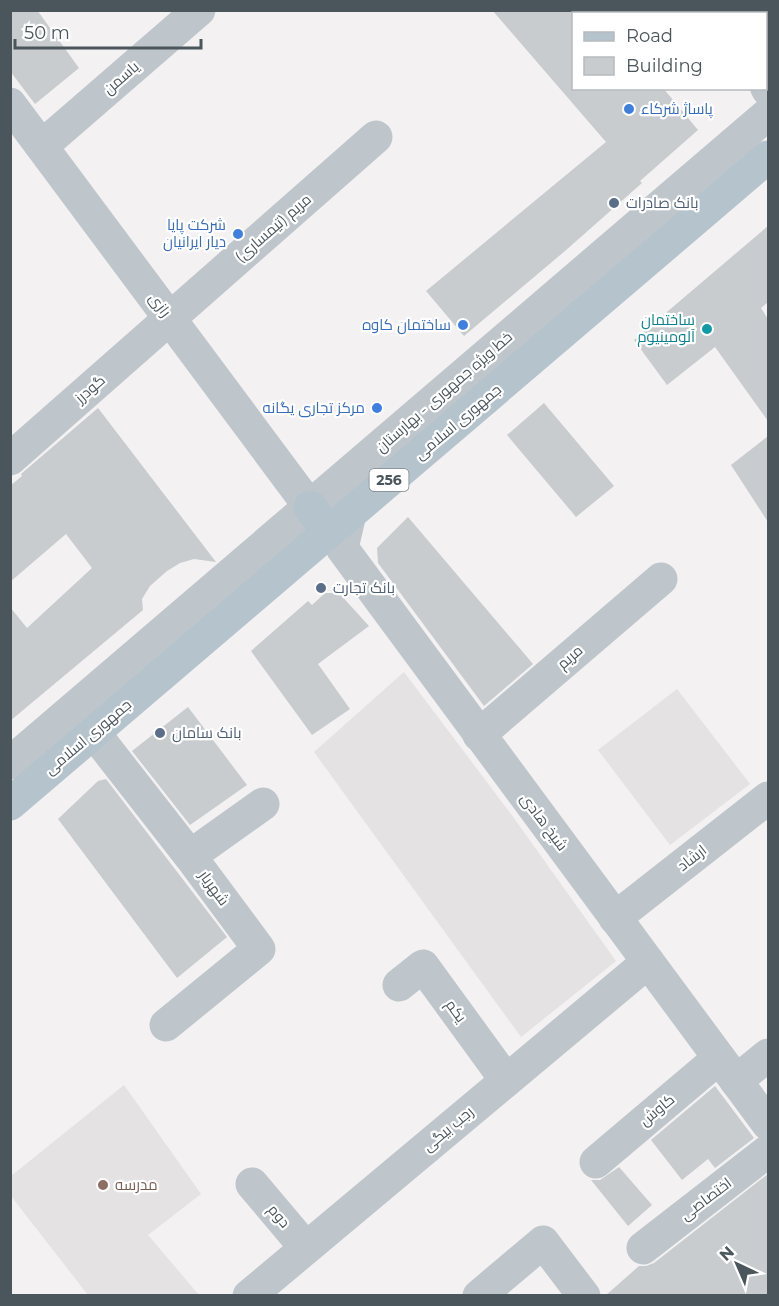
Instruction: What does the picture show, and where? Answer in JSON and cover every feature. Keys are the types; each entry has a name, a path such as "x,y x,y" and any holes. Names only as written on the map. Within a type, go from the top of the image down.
{"main road":[{"name":"جمهوری اسلامی","path":"10,804 94,733 329,518 768,157"}],"street":[{"name":"یاسمن","path":"42,146 199,10"},
{"name":"رازی","path":"10,104 170,318 329,518"},
{"name":"خط ویژه جمهوری - بهارستان","path":"10,764 329,518 768,114"},
{"name":"مریم (تیمساری)","path":"170,318 376,138"},
{"name":"گودرز","path":"10,459 170,318"},
{"name":"شیخ هادی","path":"329,518 342,548 768,1125"},
{"name":"مریم","path":"479,735 661,579"},
{"name":"شهریار","path":"94,733 259,949 166,1025"},
{"name":"ارشاد","path":"615,918 768,798"},
{"path":"190,856 263,804"},
{"name":"رجب بیگی","path":"254,1294 648,962"},
{"name":"یکم","path":"399,985 423,966 506,1080"},
{"name":"کاوش","path":"596,1162 728,1070 768,1055"},
{"name":"اختصاصی","path":"643,1248 768,1151"},
{"name":"دوم","path":"252,1184 306,1248"},
{"path":"479,1296 543,1242 584,1296"}],"shaded area":[{"path":"404,672 511,814 616,961 521,1037 314,752"},
{"path":"677,689 750,784 670,845 598,750"},
{"name":"مدرسه","path":"124,1085 201,1194 148,1235 199,1295 88,1295 11,1196 11,1176"}],"building":[{"path":"10,10 37,10 79,68 35,104 10,71"},
{"path":"492,10 573,10 572,90 665,90 698,130 565,251 464,336 426,291 606,142"},
{"name":"ساختمان آلومینیوم","path":"768,226 768,302 761,308 768,319 768,421 715,347 667,385 634,340"},
{"path":"544,403 614,486 576,517 507,435"},
{"path":"98,408 216,562 194,559 180,563 167,571 150,586 142,599 143,610 10,721 10,607 27,628 92,568 66,534 10,582 10,486"},
{"path":"768,436 768,522 731,465"},
{"path":"408,517 533,664 484,706 378,563 377,548"},
{"path":"325,593 339,593 369,626 318,664 350,709 312,735 251,651 308,601 312,605"},
{"path":"188,707 247,785 190,825 132,751"},
{"path":"106,779 227,937 177,978 58,819 98,781"},
{"path":"715,1086 754,1138 715,1168 708,1159 682,1180 651,1140"},
{"path":"619,1167 652,1205 628,1226 591,1180 600,1180"},
{"path":"768,1174 768,1296 605,1296 639,1266 654,1263"}],"place":[{"name":"پاساژ شرکاء","path":"629,109"},
{"name":"بانک صادرات","path":"614,203"},
{"name":"شرکت پایا دیار ایرانیان","path":"238,234"},
{"name":"ساختمان کاوه","path":"463,325"},
{"name":"ساختمان آلومینیوم","path":"707,329"},
{"name":"مرکز تجاری یگانه","path":"377,408"},
{"name":"بانک تجارت","path":"321,588"},
{"name":"بانک سامان","path":"160,733"},
{"name":"مدرسه","path":"103,1185"}]}
